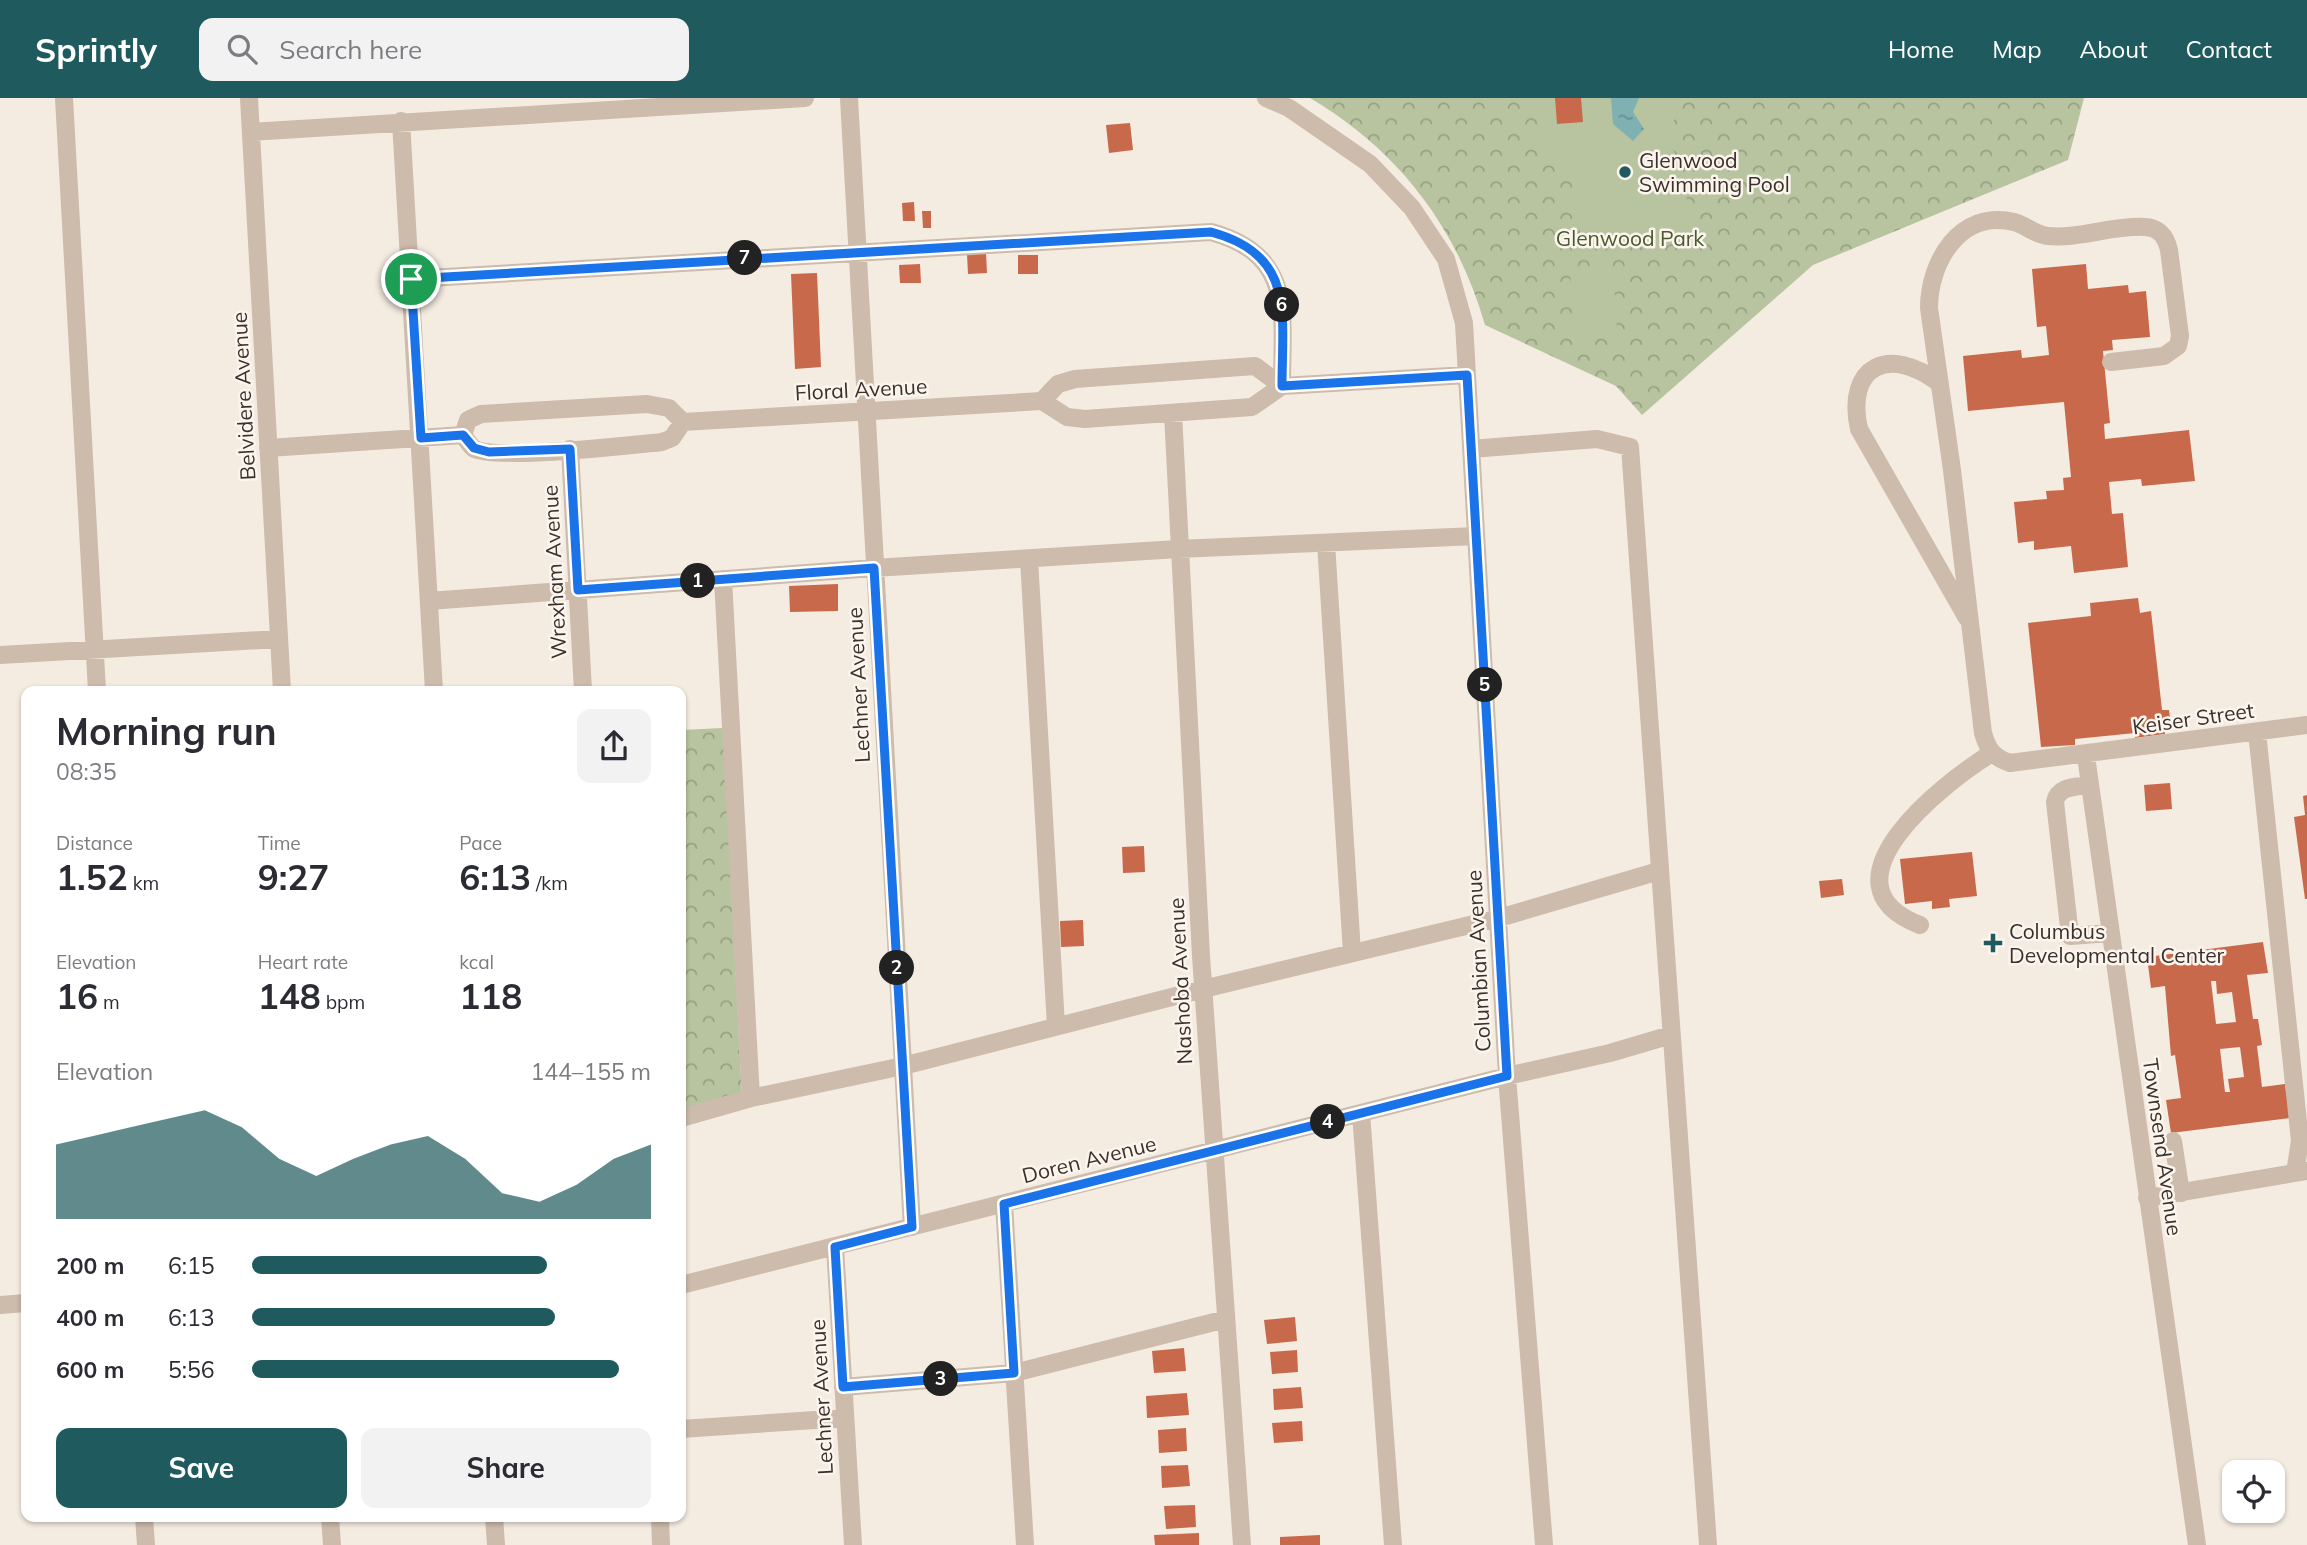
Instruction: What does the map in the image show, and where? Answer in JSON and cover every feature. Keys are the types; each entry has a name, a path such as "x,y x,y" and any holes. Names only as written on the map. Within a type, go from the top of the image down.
{"street":[{"path":"64,98 97,686"},
{"name":"Belvidere Avenue","path":"249,98 282,686"},
{"path":"251,132 805,98"},
{"name":"Lechner Avenue","path":"849,98 912,1227"},
{"name":"Columbian Avenue","path":"1266,98 1289,108 1370,164 1412,208 1447,259 1464,323 1507,1076 1544,1545"},
{"path":"401,121 434,686"},
{"path":"1920,925 1888,907 1878,889 1878,872 1885,852 1947,785 1992,753 1983,733 1929,308 1929,287 1936,264 1947,246 1961,233 1995,220 2012,222 2048,236 2147,227 2158,230 2166,238 2179,326 2178,346 2164,356 2112,362"},
{"path":"411,279 858,250 1211,232 1240,240 1270,267 1282,301 1282,386"},
{"path":"1939,383 1910,365 1896,362 1871,369 1857,388 1856,414 1859,429 1970,624"},
{"path":"1282,386 1255,366 1075,379 1058,384 1042,401 1067,417 1085,419 1252,407 1282,386 1467,375"},
{"name":"Floral Avenue","path":"683,422 1042,401"},
{"path":"647,404 670,408 683,422 672,438 662,442 570,449 489,452 474,448 463,435 468,420 481,414 647,404"},
{"name":"Nashoba Avenue","path":"1173,413 1178,550 1203,989 1242,1545"},
{"path":"268,449 463,435"},
{"path":"1471,449 1597,439 1630,447 1708,1545"},
{"name":"Wrexham Avenue","path":"570,449 583,686"},
{"path":"429,601 874,568 1476,536"},
{"path":"1326,543 1352,953"},
{"path":"1029,559 1056,1026"},
{"path":"723,579 751,1098"},
{"path":"0,655 279,639"},
{"name":"Keiser Street","path":"1992,753 2010,763 2307,725"},
{"path":"2147,1198 2301,1172 2257,732"},
{"name":"Townsend Avenue","path":"2086,755 2197,1545"},
{"path":"2090,785 2062,790 2057,794 2055,802 2070,936 2110,933"},
{"path":"686,1117 751,1098 903,1066 1203,989 1499,918 1659,871"},
{"name":"Doren Avenue","path":"686,1284 1507,1076 1610,1053 1671,1035"},
{"path":"1361,1113 1393,1545"},
{"path":"2173,1141 2181,1193"},
{"path":"1004,1204 1025,1545"},
{"name":"Lechner Avenue","path":"835,1247 853,1545"},
{"path":"0,1305 21,1303"},
{"path":"843,1387 1014,1373 1226,1319"},
{"path":"686,1429 845,1418"},
{"path":"144,1522 146,1545"},
{"path":"330,1522 332,1545"},
{"path":"494,1522 496,1545"},
{"path":"660,1522 661,1545"}],"green space":[{"name":"Glenwood Park","path":"1310,98 2084,98 2068,160 1813,265 1642,415 1616,386 1485,325 1458,256 1441,224 1420,194 1371,142"},
{"name":"Glenwood Swimming Pool","path":"1540,98 1688,98 1666,133 1680,165 1694,236 1581,241 1575,179 1562,162 1552,162 1544,155"},
{"path":"1613,265 1617,332 1573,334 1570,267"},
{"path":"723,728 742,1096 686,1111 686,730"}],"water":[{"path":"1611,98 1639,98 1633,112 1644,129 1633,141 1613,124"}],"building":[{"path":"1555,98 1581,98 1583,122 1557,124"},
{"path":"1130,123 1133,150 1109,153 1106,125"},
{"path":"914,202 915,221 903,221 902,203"},
{"path":"922,211 931,211 931,228 923,228"},
{"path":"986,253 987,273 968,274 967,254"},
{"path":"1018,255 1038,255 1038,274 1018,274"},
{"path":"920,264 921,283 900,283 899,265"},
{"path":"2086,264 2088,289 2128,285 2129,293 2146,291 2150,337 2112,340 2113,350 2103,351 2110,423 2104,424 2105,439 2189,430 2195,481 2142,486 2141,479 2109,482 2112,514 2123,513 2128,567 2074,573 2071,546 2034,550 2034,541 2018,543 2014,502 2047,499 2046,491 2064,490 2063,478 2071,477 2064,402 1968,411 1963,356 2021,350 2022,358 2049,355 2046,326 2037,327 2032,269"},
{"path":"817,273 821,367 795,369 791,274"},
{"path":"838,584 838,611 790,612 789,586"},
{"path":"2138,598 2140,613 2151,611 2162,710 2169,710 2171,726 2164,727 2165,734 2135,738 2135,733 2075,739 2075,745 2041,747 2028,623 2091,616 2090,603"},
{"path":"2170,783 2172,809 2146,811 2144,785"},
{"path":"2307,795 2305,899 2294,817 2305,815 2303,796"},
{"path":"1144,846 1145,872 1123,873 1122,847"},
{"path":"1972,852 1977,896 1949,899 1950,907 1932,909 1932,901 1905,904 1900,859"},
{"path":"1842,879 1844,895 1821,898 1819,881"},
{"path":"1083,920 1084,946 1061,947 1060,921"},
{"path":"2263,942 2268,973 2247,975 2253,1019 2258,1019 2262,1045 2257,1046 2262,1087 2285,1084 2290,1118 2171,1133 2166,1100 2181,1098 2175,1055 2171,1056 2165,986 2151,988 2147,957","holes":["2211,981 2216,981 2217,994 2232,992 2236,1022 2216,1024","2240,1047 2244,1077 2228,1079 2230,1092 2225,1092 2220,1049"]},
{"path":"1295,1317 1297,1341 1267,1344 1264,1320"},
{"path":"1184,1348 1186,1371 1154,1373 1152,1351"},
{"path":"1297,1350 1298,1372 1272,1374 1270,1352"},
{"path":"1301,1387 1303,1408 1274,1410 1273,1389"},
{"path":"1187,1393 1189,1415 1147,1418 1146,1396"},
{"path":"1302,1421 1303,1441 1274,1443 1272,1423"},
{"path":"1186,1428 1187,1451 1159,1453 1158,1430"},
{"path":"1188,1465 1190,1486 1162,1488 1161,1466"},
{"path":"1195,1505 1196,1527 1166,1529 1164,1506"},
{"path":"1199,1533 1199,1545 1155,1545 1154,1535"},
{"path":"1320,1535 1320,1545 1280,1545 1280,1537"}],"place":[{"name":"Glenwood Swimming Pool","path":"1625,172"},
{"name":"Columbus Developmental Center","path":"1993,943"}],"route":[{"path":"1211,232 1240,240 1270,267 1282,301 1282,386 1467,375 1507,1076 1004,1204 1014,1373 843,1387 835,1247 912,1227 874,568 578,590 570,449 489,452 474,448 463,435 421,438 411,279 858,250 1211,232"}]}
